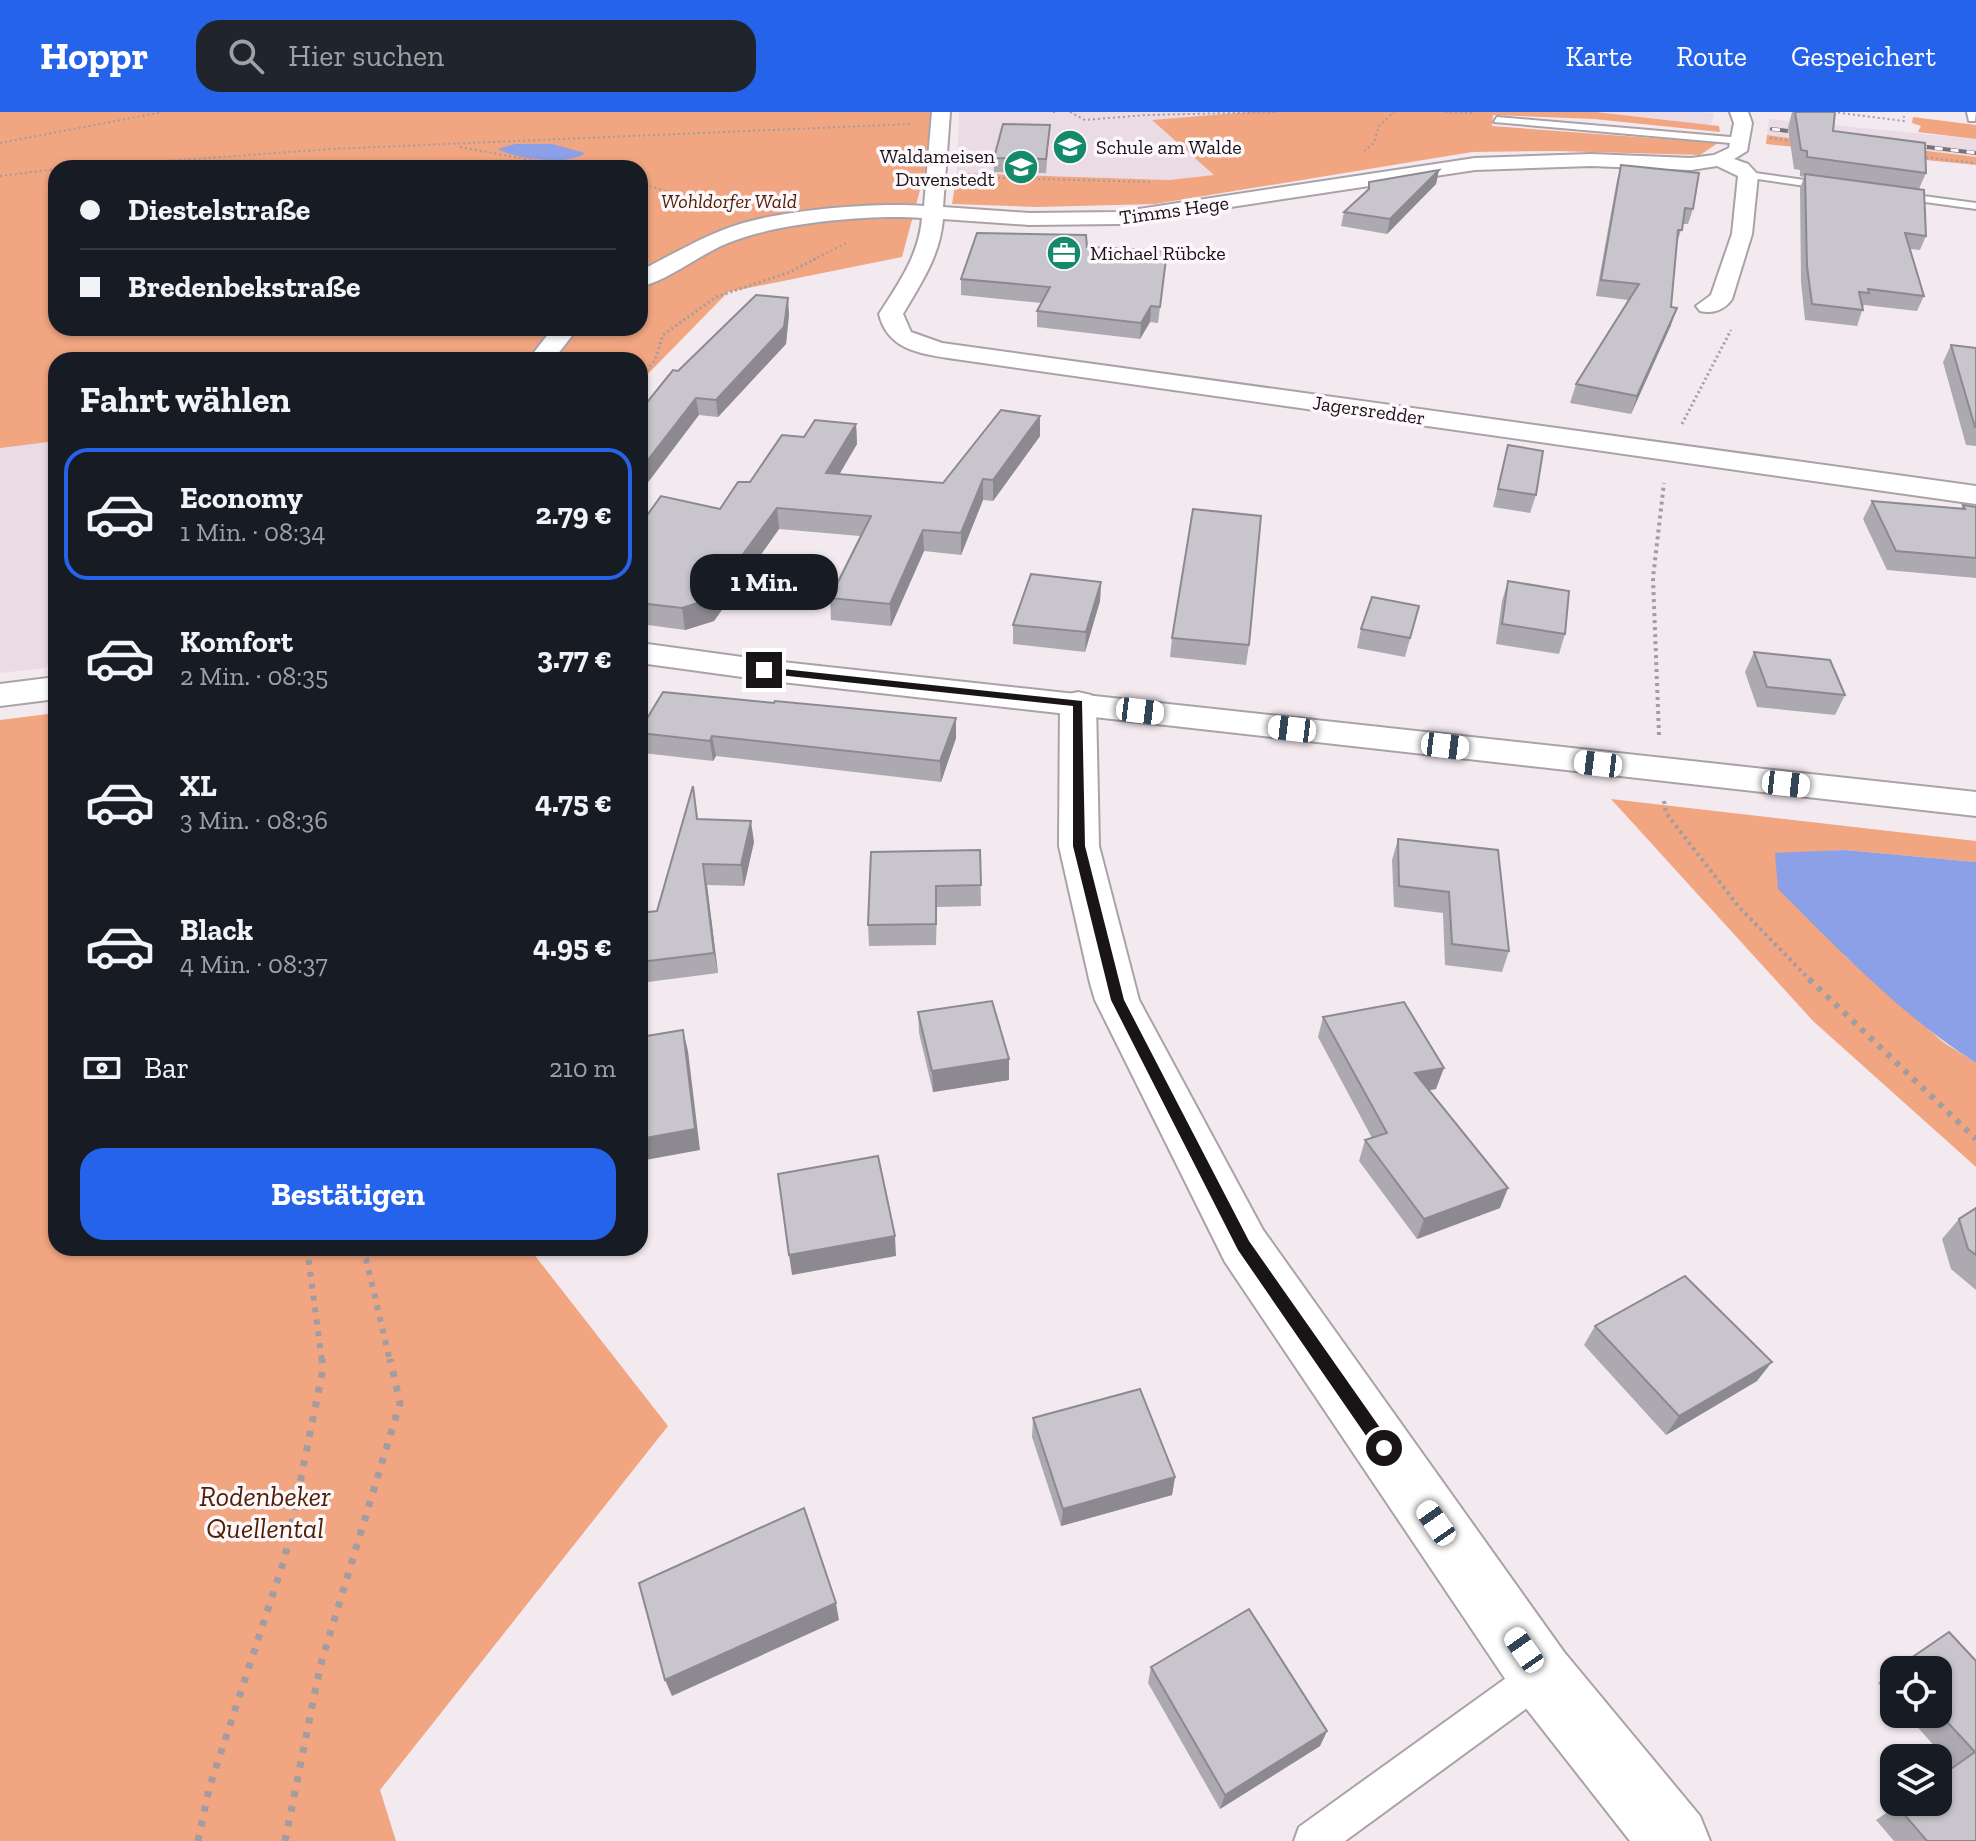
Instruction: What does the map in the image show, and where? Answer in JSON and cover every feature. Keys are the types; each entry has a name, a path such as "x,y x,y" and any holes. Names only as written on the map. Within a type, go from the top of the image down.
{"street":[{"path":"1718,160 1738,151 1743,137 1743,119 1739,112"},
{"path":"934,211 941,117"},
{"name":"Timms Hege","path":"648,276 718,239 765,224 883,211 934,211 1029,219 1119,218 1475,164 1591,160 1691,164 1718,160"},
{"path":"1708,306 1721,299 1742,234 1748,175 1741,168 1718,160"},
{"name":"Jagersredder","path":"934,211 931,238 922,263 891,314 894,327 904,339 931,346 1976,495"},
{"path":"546,352 560,336"},
{"path":"648,654 795,674 1976,804"},
{"path":"0,695 48,689"},
{"path":"1078,703 1079,846 1117,1000 1244,1246 1541,1675 1675,1841"}],"lane":[{"path":"1497,120 1743,137"},
{"path":"1748,175 1839,187"},
{"path":"1884,194 1976,206"},
{"path":"1313,1841 1541,1675"}],"path":[{"path":"0,143 163,112"},
{"path":"1070,112 1085,120 1146,115 1278,112"},
{"path":"1354,157 1374,143 1379,126 1394,112"},
{"path":"1445,112 1486,113"},
{"path":"1833,112 1904,121 1904,116"},
{"path":"1883,114 1883,125"},
{"path":"1866,115 1866,123"},
{"path":"169,160 941,117"},
{"path":"1743,137 1800,143"},
{"path":"447,145 530,160"},
{"path":"1916,156 1976,163"},
{"path":"0,176 48,170"},
{"path":"935,175 1156,182"},
{"path":"648,186 765,224"},
{"path":"648,368 655,360 663,335 716,297 790,272 858,238"},
{"path":"198,1841 209,1789 285,1557 323,1369 308,1256"},
{"path":"285,1841 320,1667 400,1403 364,1256"}],"shaded area":[{"name":"Schule am Walde","path":"959,112 1249,112 1153,121 1216,175 1169,180 957,173"},
{"path":"1596,112 1703,112 1714,113 1711,125"},
{"path":"1769,119 1976,139 1976,157 1790,135 1789,138 1767,135"},
{"path":"0,377 48,380 48,664 46,668 0,673"}],"green space":[{"name":"Wohldorfer Wald","path":"0,112 941,112 902,257 728,292 648,374 648,352 48,352 48,442 0,448"},
{"path":"1249,112 1596,112 1719,126 1720,132 1594,119 1493,115 1492,126 1718,143 1700,155 1472,152 1155,204 1038,207 952,204 957,173 1169,180 1214,175 1152,120"},
{"path":"1913,117 1976,125 1976,139 1918,132 1921,126 1912,123"},
{"path":"1790,134 1976,157 1976,165 1766,144 1767,135 1789,138"},
{"name":"Rodenbeker Quellental","path":"48,714 48,1256 535,1256 668,1426 380,1790 396,1841 0,1841 0,720"},
{"path":"1611,799 1976,841 1976,862 1845,850 1775,854 1845,956 1943,1042 1976,1063 1976,1167 1813,1021"}],"water":[{"path":"515,144 552,144 585,153 567,159 542,160 498,149"},
{"path":"1845,850 1976,862 1976,1063 1897,1004 1778,889 1775,853"}],"building":[{"path":"1795,112 1835,112 1833,131 1925,143 1926,173 1807,157 1807,151 1801,150"},
{"path":"1003,124 1050,125 1046,159 994,158"},
{"path":"1621,165 1699,173 1693,209 1685,208 1682,230 1678,230 1671,307 1677,308 1637,396 1576,384 1639,284 1601,280"},
{"path":"1439,170 1390,219 1344,212 1369,189 1369,182"},
{"path":"1805,174 1924,190 1926,236 1905,233 1924,296 1868,289 1869,293 1859,292 1863,310 1812,304 1807,266"},
{"path":"977,233 1086,235 1087,247 1167,251 1160,307 1151,306 1141,323 1037,311 1050,287 961,279"},
{"path":"756,295 788,298 784,327 716,400 696,398 648,460 648,401 673,370 678,371"},
{"path":"1951,345 1976,348 1976,427 1975,427"},
{"path":"1001,410 1040,416 993,480 983,479 961,533 923,530 890,604 830,598 871,516 777,508 710,599 682,608 648,604 648,514 661,496 720,509 738,482 750,482 782,435 804,437 815,420 856,424 826,473 943,483"},
{"path":"1508,445 1543,451 1536,495 1498,489"},
{"path":"1872,501 1965,509 1963,505 1976,507 1976,558 1896,551"},
{"path":"1193,509 1261,516 1249,645 1172,638"},
{"path":"1031,574 1101,582 1086,632 1013,625"},
{"path":"1508,581 1569,591 1565,634 1502,624"},
{"path":"1372,597 1419,606 1410,638 1361,629"},
{"path":"1754,652 1830,660 1845,695 1767,687"},
{"path":"663,692 956,718 940,761 712,736 710,741 648,734 648,717"},
{"path":"693,786 697,819 751,821 741,865 703,864 714,953 648,961 648,912 657,911"},
{"path":"1398,839 1498,850 1509,951 1452,944 1449,892 1399,886"},
{"path":"980,850 981,885 936,886 936,924 868,925 871,852"},
{"path":"992,1001 1009,1059 932,1071 918,1012"},
{"path":"1404,1002 1444,1068 1415,1073 1508,1188 1424,1219 1365,1140 1387,1133 1323,1017"},
{"path":"683,1030 695,1129 648,1138 648,1036"},
{"path":"878,1156 895,1236 789,1255 778,1174"},
{"path":"1976,1208 1976,1255 1968,1249 1959,1219"},
{"path":"1685,1276 1772,1362 1679,1416 1595,1326"},
{"path":"1140,1389 1175,1477 1063,1509 1033,1418"},
{"path":"804,1508 836,1603 665,1680 639,1583"},
{"path":"1249,1609 1327,1731 1225,1795 1151,1667"},
{"path":"1949,1632 1976,1661 1976,1841 1927,1841 1906,1816 1952,1816 1952,1768 1975,1752 1952,1727 1952,1656 1914,1656"}],"railway":[{"path":"1772,129 1812,134"},
{"path":"1903,144 1976,153"}],"place":[{"name":"Schule am Walde","path":"1070,147"},
{"name":"Waldameisen Duvenstedt","path":"1021,167"},
{"name":"Michael Rübcke","path":"1064,253"}],"route":[{"path":"764,670 1078,703 1079,846 1117,1000 1244,1246 1384,1448"}]}
